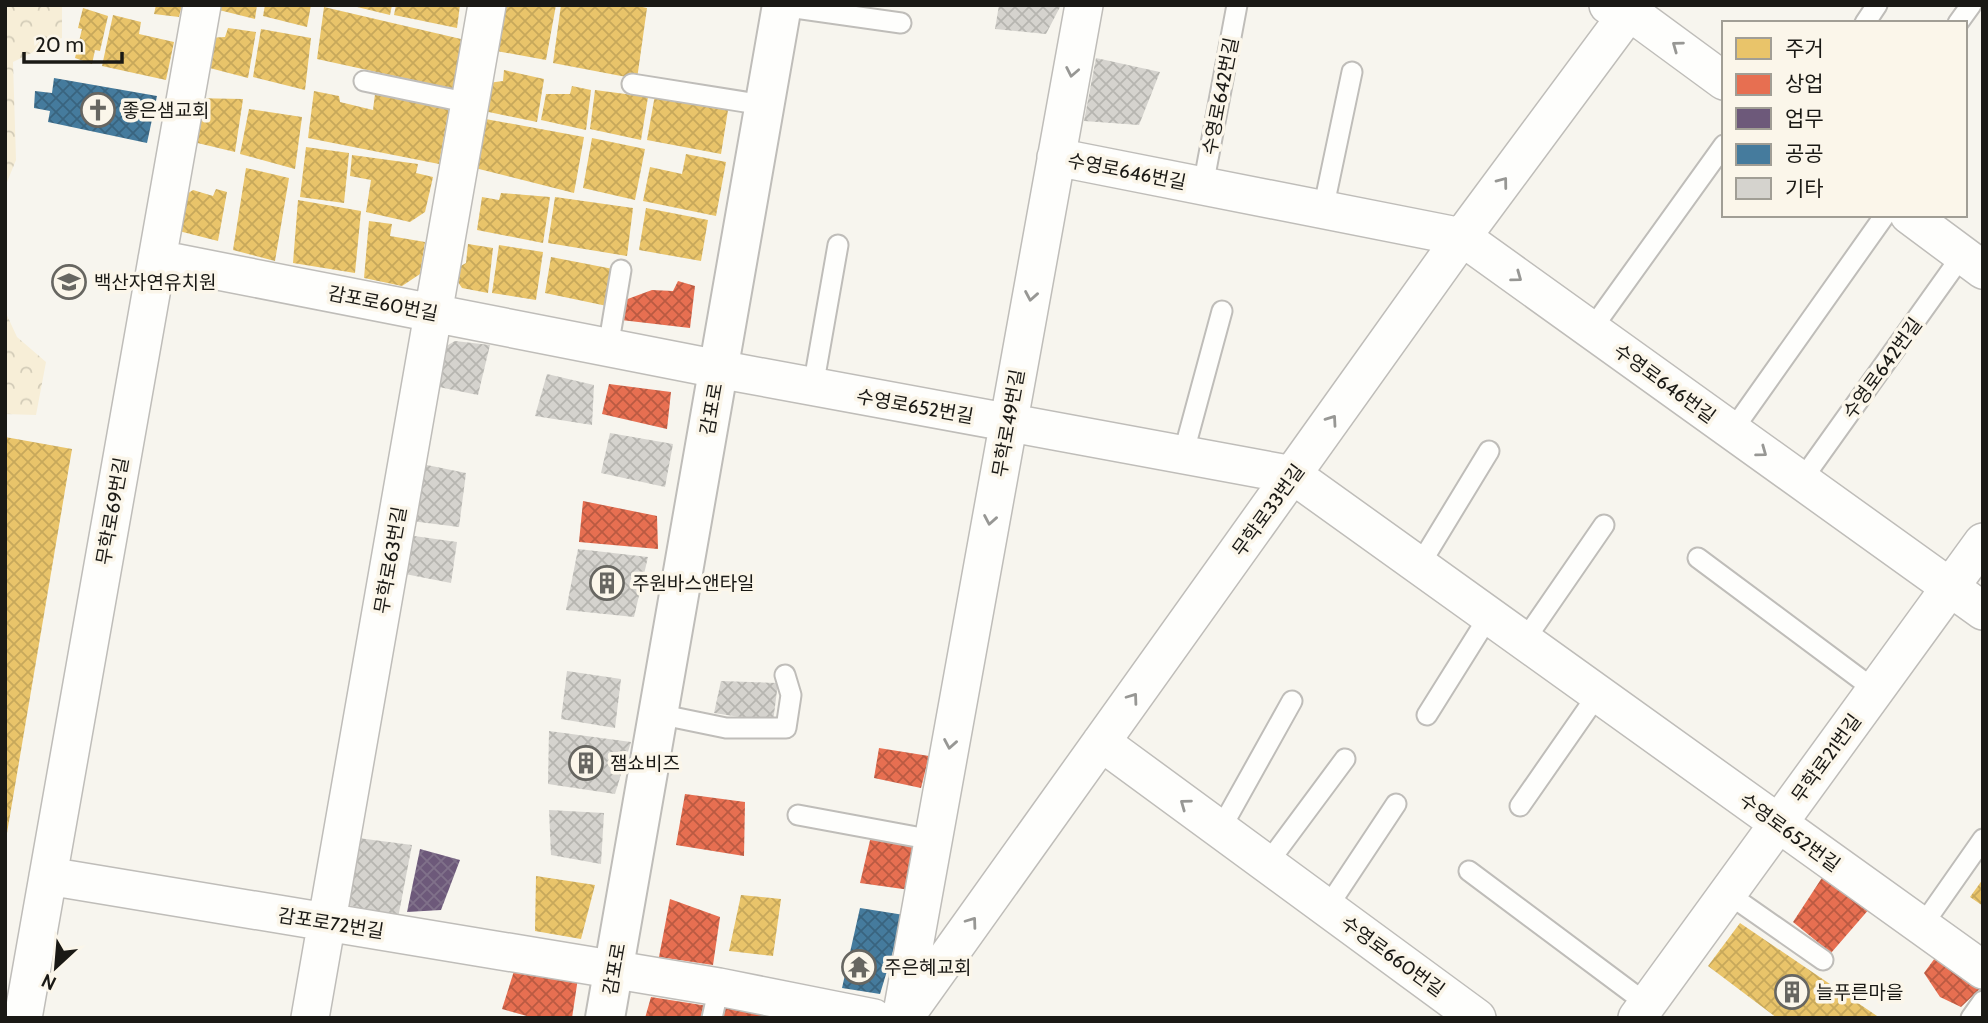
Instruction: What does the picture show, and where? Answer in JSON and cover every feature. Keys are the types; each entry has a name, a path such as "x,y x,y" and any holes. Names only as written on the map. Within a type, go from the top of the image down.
{"street":[{"name":"무학로69번길","path":"23,1018 202,5"},
{"name":"무학로63번길","path":"310,1018 487,5"},
{"name":"무학로49번길","path":"902,1018 1084,5"},
{"name":"감포로","path":"605,1018 781,6"},
{"path":"1624,7 1722,80"},
{"name":"무학로33번길","path":"902,1018 1293,475 1624,7"},
{"name":"수영로646번길","path":"1056,157 1462,237 1983,611"},
{"name":"수영로642번길","path":"1912,217 1975,257"},
{"name":"감포로60번길","path":"157,259 718,369"},
{"name":"수영로652번길","path":"718,369 1293,475 1983,970"},
{"name":"무학로21번길","path":"1642,1011 1983,542"},
{"name":"수영로660번길","path":"1101,742 1327,908 1461,1013"},
{"name":"감포로72번길","path":"48,876 614,970 715,1002 874,1018"}],"lane":[{"name":"수영로642번길","path":"1203,186 1237,5"},
{"path":"1866,21 1877,5"},
{"path":"1959,21 1971,5"},
{"name":"감포로","path":"781,6 901,23"},
{"path":"1322,210 1352,72"},
{"path":"363,81 470,103"},
{"path":"632,84 764,104"},
{"path":"1591,330 1722,148"},
{"path":"1732,431 1884,217"},
{"path":"813,387 838,245"},
{"name":"수영로642번길","path":"1801,481 1975,257"},
{"path":"608,348 621,270"},
{"path":"1183,455 1222,312"},
{"path":"1419,566 1489,452"},
{"path":"1524,641 1604,524"},
{"path":"1698,558 1875,690"},
{"path":"1427,715 1489,616"},
{"path":"658,714 726,727 786,728 791,695 785,676"},
{"path":"1520,806 1598,694"},
{"path":"1220,830 1292,701"},
{"path":"1267,864 1345,759"},
{"name":"수영로660번길","path":"1327,908 1396,804"},
{"path":"798,815 933,841"},
{"path":"1922,926 1983,839"},
{"name":"무학로21번길","path":"1469,871 1642,1011"},
{"path":"1727,893 1823,960"},
{"path":"1971,1018 1983,1001"}],"green space":[{"path":"5,5 62,5 62,38 13,62 16,160 5,187"},
{"path":"5,311 17,337 46,362 36,415 5,414"}],"building: 주거":[{"path":"156,5 182,5 179,17 154,14"},
{"path":"199,5 257,5 255,19"},
{"path":"265,5 311,5 307,27 263,16"},
{"path":"349,5 392,5 390,15"},
{"path":"396,5 460,5 457,28 394,15"},
{"path":"556,5 546,60 491,50 501,6"},
{"path":"561,5 633,5 647,8 637,79 553,63"},
{"path":"324,7 461,39 454,89 317,59"},
{"path":"83,8 108,16 100,51 95,50 92,64 75,58 82,29 78,28"},
{"path":"113,15 141,22 139,34 174,42 166,80 102,66"},
{"path":"228,28 256,32 248,78 202,66 207,38 225,37"},
{"path":"261,29 311,38 305,90 253,77"},
{"path":"504,70 544,79 537,122 484,111 488,83 503,81"},
{"path":"572,86 591,90 586,130 541,120 546,94 570,94"},
{"path":"656,89 729,104 721,154 647,140"},
{"path":"595,90 648,97 641,140 590,129"},
{"path":"314,91 339,96 340,102 373,110 375,94 449,108 439,164 308,138"},
{"path":"191,98 243,99 235,152 185,140"},
{"path":"249,109 302,117 295,169 240,154"},
{"path":"480,118 584,137 574,193 471,167"},
{"path":"592,138 645,149 635,200 583,188"},
{"path":"306,147 349,153 344,203 300,197"},
{"path":"686,154 726,162 716,216 643,201 650,167 682,174"},
{"path":"352,155 418,164 416,173 433,177 425,212 410,222 366,212 371,180 350,176"},
{"path":"246,168 289,178 275,261 233,250"},
{"path":"216,189 227,192 218,241 171,229 187,194 193,190 213,196"},
{"path":"501,193 550,197 543,243 477,230 482,197 499,200"},
{"path":"555,197 633,208 627,256 548,243"},
{"path":"298,200 361,211 355,273 293,263"},
{"path":"646,208 708,220 701,261 639,250"},
{"path":"369,221 392,224 390,236 425,242 420,274 402,286 364,278"},
{"path":"468,244 493,248 488,293 462,288 456,279 457,268 466,263"},
{"path":"499,245 543,252 536,300 492,293"},
{"path":"551,257 613,269 607,306 545,293"},
{"path":"5,437 72,449 7,833 5,833"},
{"path":"536,876 595,885 581,939 535,931"},
{"path":"1983,879 1983,906 1970,897"},
{"path":"741,895 781,899 773,956 729,951"},
{"name":"늘푸른마을","path":"1740,923 1880,1018 1777,1018 1708,966"}],"building: 상업":[{"path":"678,281 695,286 690,328 621,320 625,300 652,290 673,291"},
{"path":"609,384 671,392 667,429 602,414"},
{"path":"583,501 657,516 658,549 579,542"},
{"path":"879,748 929,756 921,788 874,778"},
{"path":"685,794 745,802 744,856 676,845"},
{"path":"871,836 917,848 910,890 860,883"},
{"path":"1829,867 1877,900 1831,953 1793,922"},
{"path":"670,899 720,917 713,965 659,957"},
{"path":"1943,947 1983,986 1961,1007 1940,997 1924,973"},
{"path":"514,971 578,978 572,1018 534,1018 502,1009"},
{"path":"651,997 714,1007 715,1002 781,1018 645,1018"}],"building: 업무":[{"path":"420,849 460,860 441,910 407,912"}],"building: 공공":[{"name":"좋은샘교회","path":"54,78 157,96 147,143 48,122 50,111 34,108 35,91 52,93"},
{"path":"860,908 904,915 880,994 842,988"}],"building: 기타":[{"path":"999,5 1060,7 1046,34 995,29"},
{"path":"1096,58 1160,72 1139,125 1084,121"},
{"path":"455,341 490,345 478,395 429,385 441,349"},
{"path":"547,374 594,385 592,425 535,416"},
{"path":"610,433 673,444 665,487 601,473"},
{"path":"417,463 466,473 459,527 411,521"},
{"path":"407,535 457,542 451,583 405,574"},
{"name":"주원바스앤타일","path":"578,549 648,557 634,617 566,610"},
{"path":"567,671 621,679 615,728 561,719"},
{"path":"721,681 778,683 773,722 714,713"},
{"name":"잼쇼비즈","path":"549,731 631,742 615,794 548,784"},
{"path":"549,810 604,813 601,864 551,855"},
{"path":"358,838 412,845 398,918 344,904"}],"place":[{"name":"좋은샘교회","path":"98,110"},
{"name":"백산자연유치원","path":"69,282"},
{"name":"주원바스앤타일","path":"607,583"},
{"name":"잼쇼비즈","path":"586,763"},
{"name":"주은혜교회","path":"859,967"},
{"name":"늘푸른마을","path":"1792,992"}]}
